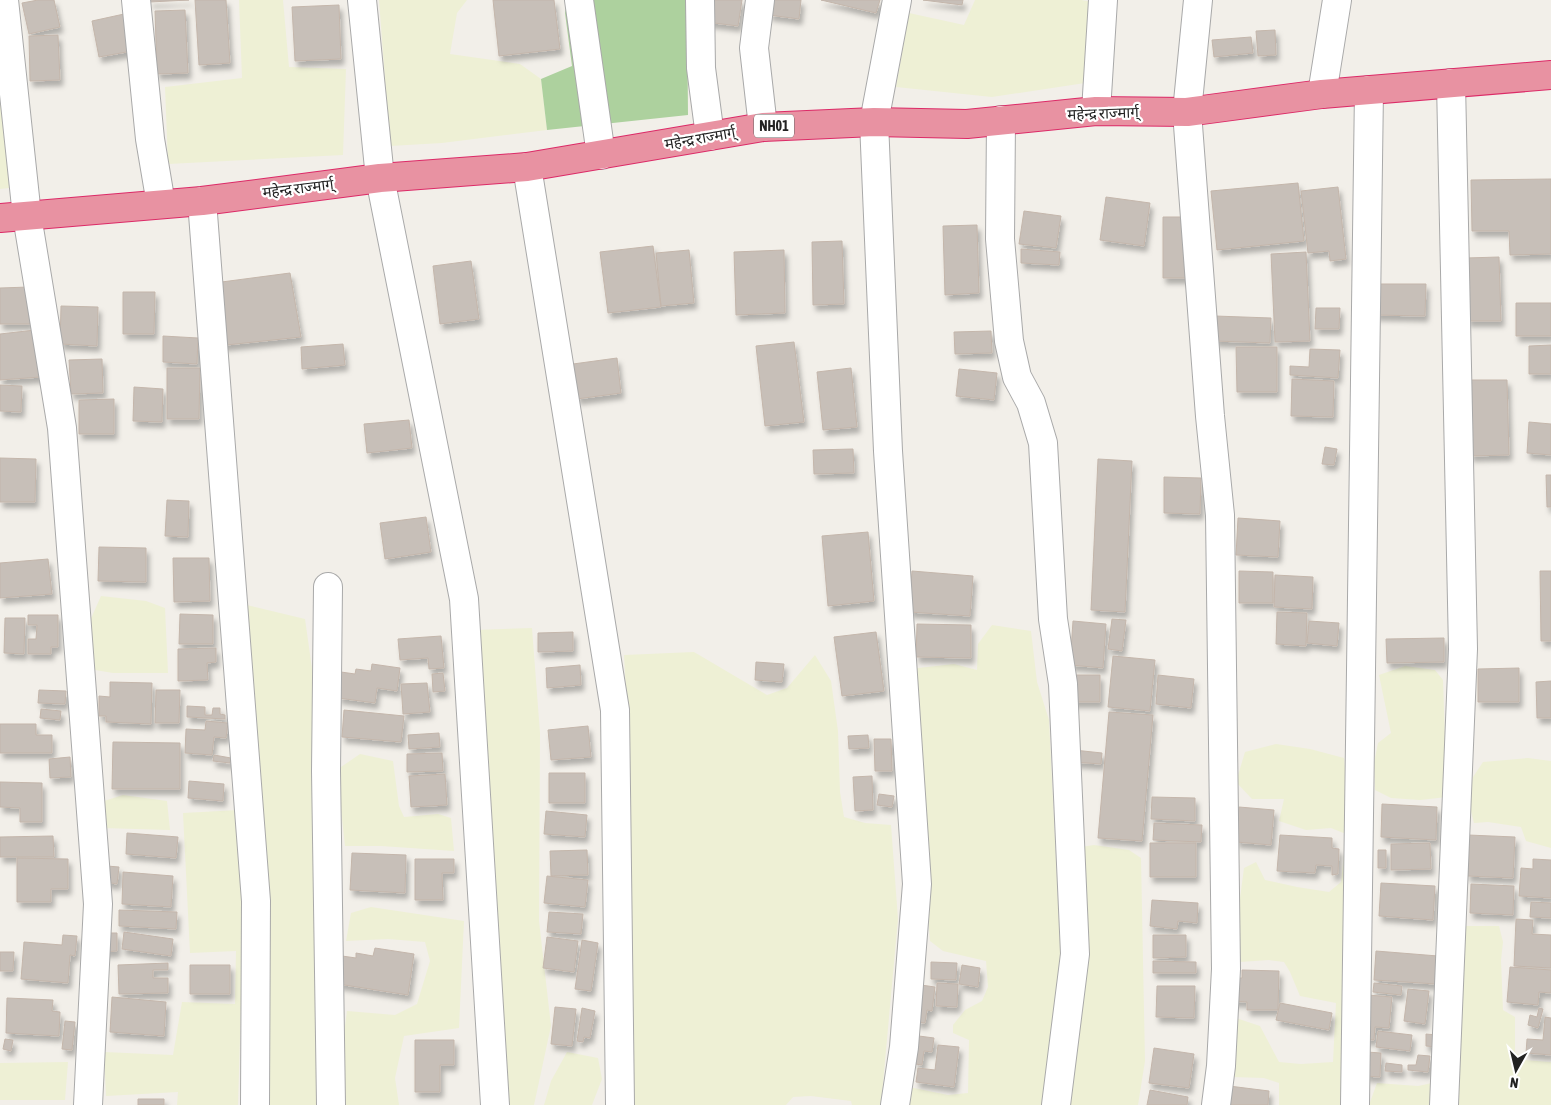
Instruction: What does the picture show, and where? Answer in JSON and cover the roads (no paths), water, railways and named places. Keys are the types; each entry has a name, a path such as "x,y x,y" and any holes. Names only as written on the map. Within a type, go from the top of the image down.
{"highway":[{"name":"महेन्द्र राज्मार्ग्","path":"0,218 202,200 380,178 528,167 763,127 874,122 967,124 1096,111 1187,112 1322,94 1551,75"}],"street":[{"path":"4,0 27,216 62,428 98,904 88,1105"},
{"path":"136,0 150,139 161,204"},
{"path":"362,0 380,178 464,599 495,1105"},
{"path":"579,0 601,155"},
{"path":"700,0 701,68 710,136"},
{"path":"760,0 754,48 763,127"},
{"path":"895,1105 904,1047 917,884 888,451 874,122 897,0"},
{"path":"1096,111 1103,0"},
{"path":"1198,0 1187,112 1210,416 1220,515 1226,969 1221,1066 1216,1105"},
{"path":"1322,94 1337,0"},
{"path":"1444,1105 1463,649 1451,83"},
{"path":"1355,1105 1369,90"},
{"path":"1001,120 1000,239 1009,340 1017,377 1031,403 1043,442 1053,619 1064,684 1075,954 1056,1105"},
{"path":"528,167 615,710 620,1105"},
{"path":"202,200 256,900 255,1105"},
{"path":"328,587 326,772 331,1105"}]}
